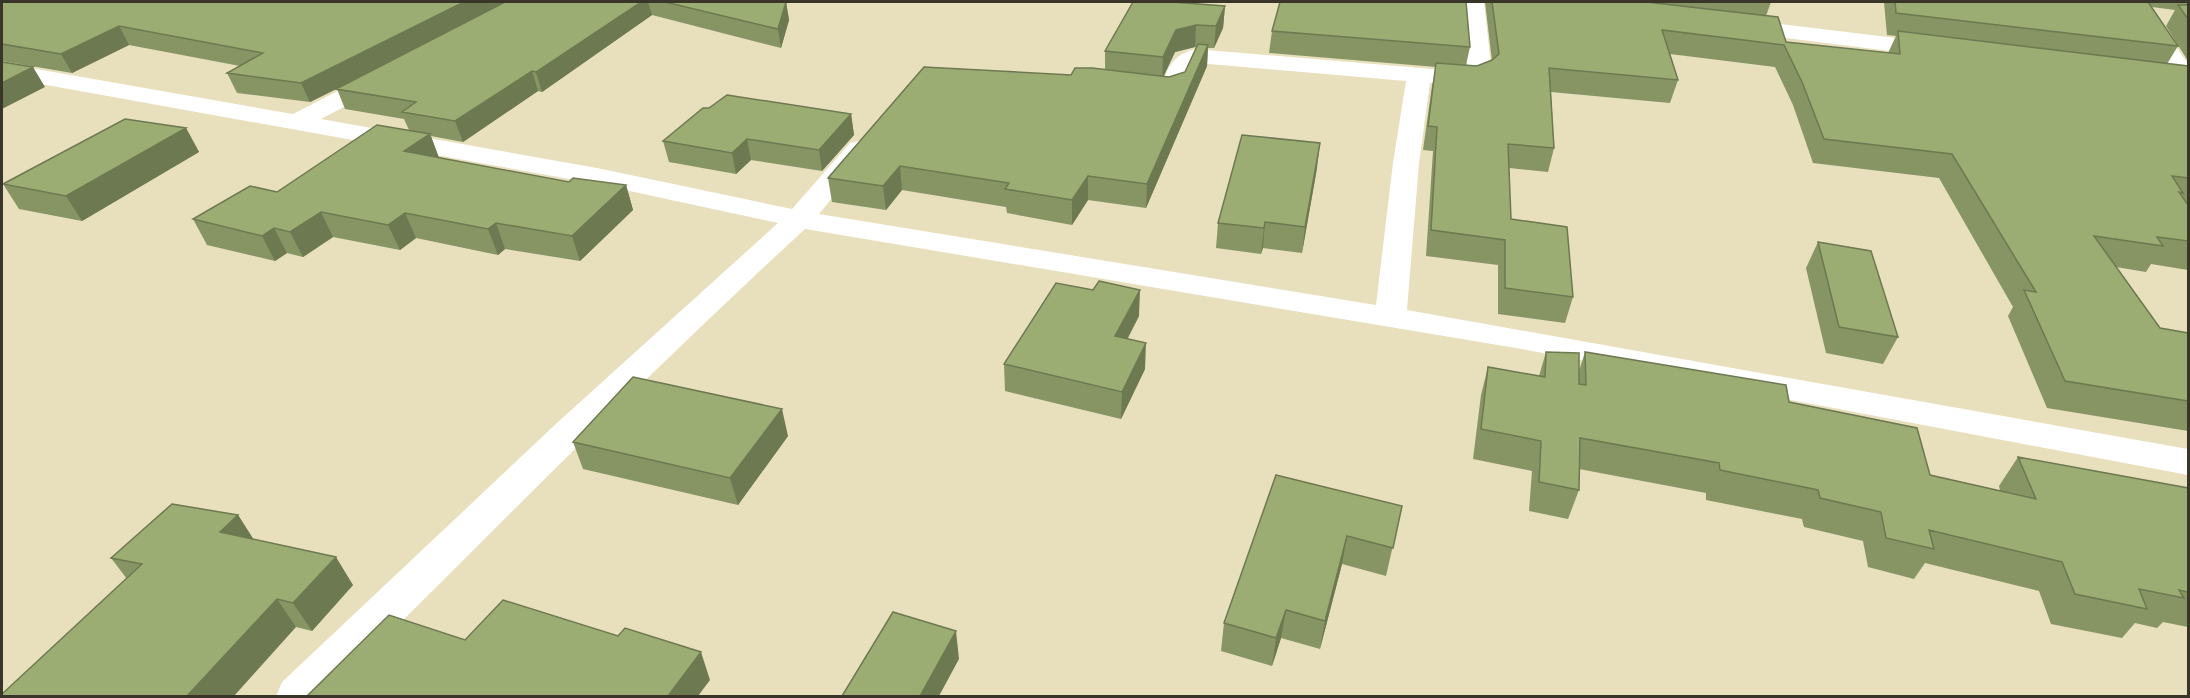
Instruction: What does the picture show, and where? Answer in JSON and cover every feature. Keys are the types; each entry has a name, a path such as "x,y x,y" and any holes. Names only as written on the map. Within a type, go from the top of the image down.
{"street":[{"path":"1126,85 1168,90 1173,88 1185,58 1195,56 1470,81 1479,78 1473,2"},
{"path":"2150,11 2188,80"},
{"path":"1719,23 1953,51"},
{"path":"299,121 402,67"},
{"path":"2,70 99,89 299,121 597,176 799,219 1550,344 2188,462"},
{"path":"1390,317 1406,163 1419,76"},
{"path":"2164,77 2188,80"},
{"path":"298,696 579,423 799,219 873,133"}],"building":[{"path":"2,2 464,2 301,83 227,73 263,53 119,26 61,54 2,44"},
{"path":"505,2 641,2 536,72 532,71 455,121 402,112 416,102 336,89"},
{"path":"665,2 786,2 778,29"},
{"path":"1133,2 1225,6 1216,26 1196,25 1176,30 1163,57 1105,51"},
{"path":"1280,2 1466,2 1470,47 1272,31"},
{"path":"1492,2 1646,2 1778,17 1786,42 1900,54 1898,31 2188,66 2188,178 2172,176 2188,205 2188,241 2157,237 2163,246 2094,236 2160,328 2188,333 2188,401 2065,381 2024,290 2036,292 1952,154 1824,139 1802,82 1784,45 1662,30 1678,80 1549,68 1554,148 1508,144 1511,219 1567,227 1573,297 1505,288 1505,240 1431,230 1437,127 1428,126 1436,63 1477,66 1492,60 1499,54"},
{"path":"1895,2 2148,2 2178,46 1896,13"},
{"path":"2178,5 2188,5 2188,19"},
{"path":"1198,44 1208,45 1147,184 1088,176 1072,200 1005,189 1009,183 900,166 883,186 828,178 924,67 1071,75 1075,68 1092,68 1169,77 1185,72"},
{"path":"2,62 33,67 2,83"},
{"path":"727,95 851,114 819,150 747,139 732,153 663,141 703,108 709,108"},
{"path":"125,119 186,128 66,196 3,184"},
{"path":"377,125 430,134 404,151 569,182 573,178 626,185 572,236 496,223 488,229 405,213 388,225 321,212 290,232 274,228 262,236 193,219 250,186 277,192"},
{"path":"1242,135 1320,143 1305,227 1265,222 1264,228 1218,223"},
{"path":"1818,242 1871,251 1898,337 1839,327"},
{"path":"1099,281 1140,290 1115,336 1146,343 1122,392 1004,364 1056,283 1093,290"},
{"path":"1546,352 1579,353 1579,384 1586,385 1585,352 1786,385 1789,402 1917,428 1930,475 2036,499 2018,457 2188,488 2188,592 2179,590 2184,598 2139,589 2147,609 2075,594 2062,562 1929,530 1934,549 1886,538 1881,512 1820,498 1818,490 1720,470 1719,463 1580,438 1579,490 1539,482 1541,441 1481,429 1488,367 1545,377"},
{"path":"633,377 782,409 730,478 573,442"},
{"path":"1276,475 1402,506 1393,548 1347,536 1325,621 1286,610 1276,638 1224,623"},
{"path":"172,504 238,515 220,532 336,557 293,603 277,599 187,696 2,696 142,564 111,558"},
{"path":"503,600 618,636 625,628 701,652 668,696 307,696 389,615 465,640"},
{"path":"893,612 956,631 920,696 842,696"}]}
